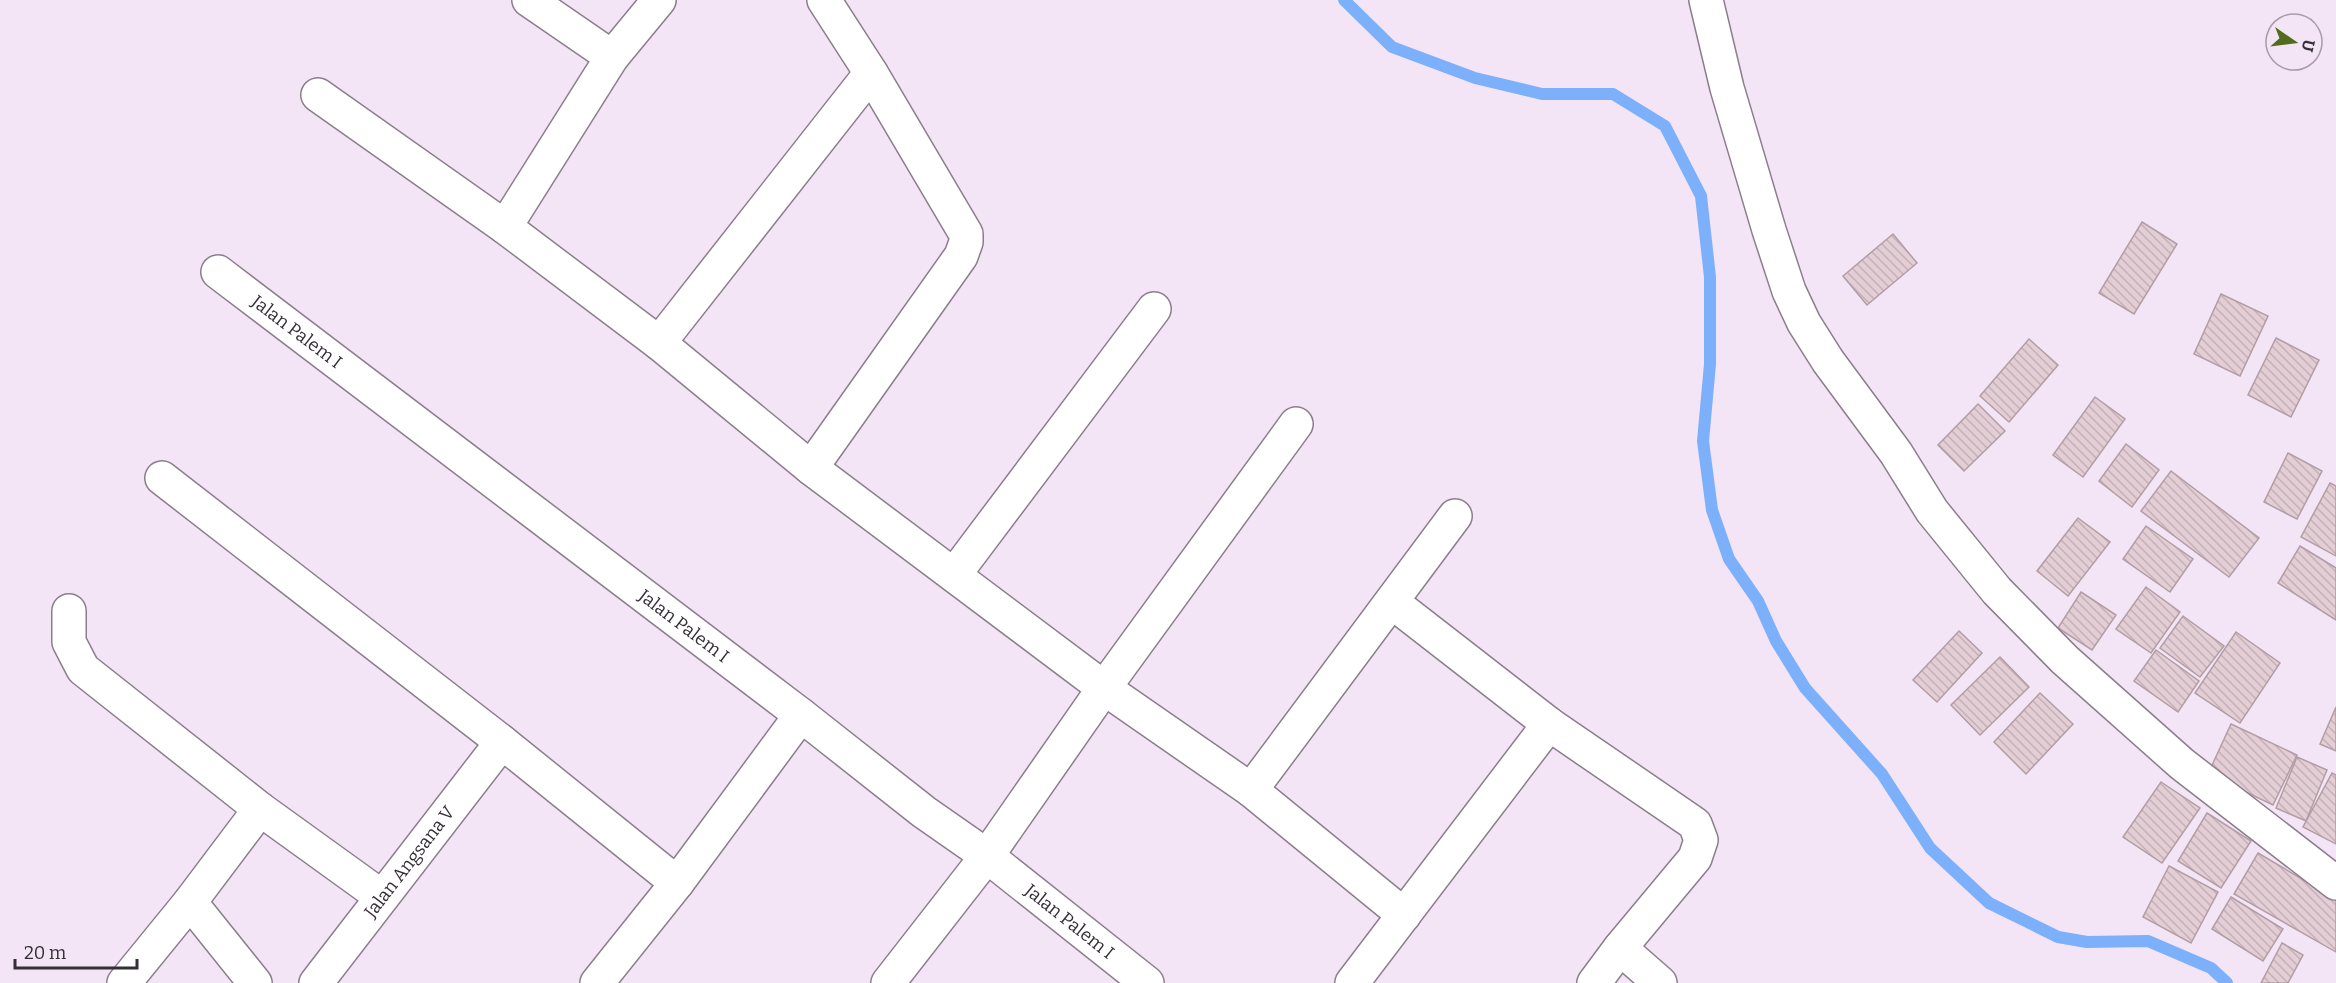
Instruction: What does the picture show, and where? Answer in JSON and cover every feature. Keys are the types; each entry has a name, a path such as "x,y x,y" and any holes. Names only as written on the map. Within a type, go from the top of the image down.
{"street":[{"path":"529,0 612,57"},
{"path":"505,227 612,57 659,0"},
{"path":"811,468 961,256 966,242 966,234 872,73 824,0"},
{"path":"1706,0 1727,88 1762,208 1803,323 1896,453 1932,511 1997,591 2065,660 2182,764 2336,883"},
{"path":"659,344 872,73"},
{"path":"318,95 505,227 659,344 811,468 1104,688 1251,790 1404,915"},
{"name":"Jalan Palem I","path":"218,272 801,715 924,812 987,856 1147,983"},
{"path":"954,575 1154,309"},
{"path":"888,983 987,856 1104,688 1296,424"},
{"path":"162,478 502,742 677,883"},
{"path":"1251,790 1455,516"},
{"path":"1392,602 1549,724 1695,824 1701,840 1695,858 1594,983"},
{"path":"69,611 69,642 83,669 260,809 382,897"},
{"path":"597,983 677,883 801,715"},
{"path":"1352,983 1549,724"},
{"name":"Jalan Angsana V","path":"316,983 502,742"},
{"path":"124,983 190,902 260,809"},
{"path":"190,902 255,983"},
{"path":"1620,948 1660,983"}],"building":[{"path":"2142,222 2177,244 2134,314 2099,293"},
{"path":"1893,234 1917,263 1867,305 1843,276"},
{"path":"2221,294 2268,316 2240,376 2194,354"},
{"path":"2276,338 2319,360 2291,417 2248,395"},
{"path":"2029,339 2058,365 2009,422 1980,396"},
{"path":"2095,397 2125,419 2083,477 2053,455"},
{"path":"1978,404 2005,431 1964,471 1938,445"},
{"path":"2126,444 2159,470 2132,507 2099,481"},
{"path":"2288,453 2322,471 2297,519 2264,502"},
{"path":"2171,471 2259,538 2229,577 2141,511"},
{"path":"2330,483 2336,486 2336,556 2301,537"},
{"path":"2078,518 2110,542 2068,596 2037,571"},
{"path":"2146,526 2193,559 2170,592 2123,559"},
{"path":"2300,546 2336,568 2336,620 2278,583"},
{"path":"2146,587 2180,612 2151,653 2116,629"},
{"path":"2081,592 2116,615 2092,650 2058,628"},
{"path":"2183,616 2224,646 2200,677 2160,648"},
{"path":"1959,631 1982,653 1937,702 1913,680"},
{"path":"2236,632 2280,663 2240,723 2195,693"},
{"path":"2156,650 2199,681 2178,712 2134,681"},
{"path":"2000,657 2029,687 1980,735 1951,705"},
{"path":"2040,693 2073,724 2026,774 1994,742"},
{"path":"2336,707 2336,751 2320,744"},
{"path":"2231,724 2297,755 2273,805 2208,774"},
{"path":"2297,757 2327,770 2306,821 2276,808"},
{"path":"2332,773 2336,775 2336,844 2303,827"},
{"path":"2161,782 2200,808 2162,863 2123,837"},
{"path":"2207,813 2251,841 2221,888 2178,861"},
{"path":"2258,853 2336,899 2336,952 2234,894"},
{"path":"2169,866 2218,892 2191,943 2143,917"},
{"path":"2231,897 2283,929 2263,961 2212,929"},
{"path":"2282,943 2303,955 2288,983 2261,983"}],"waterway":[{"path":"1344,0 1392,47 1475,78 1542,94 1613,94 1665,126 1701,196 1710,277 1710,364 1703,441 1712,510 1729,559 1758,601 1776,641 1805,688 1882,774 1930,848 1989,903 2058,937 2087,942 2148,941 2211,968 2227,983"}]}
